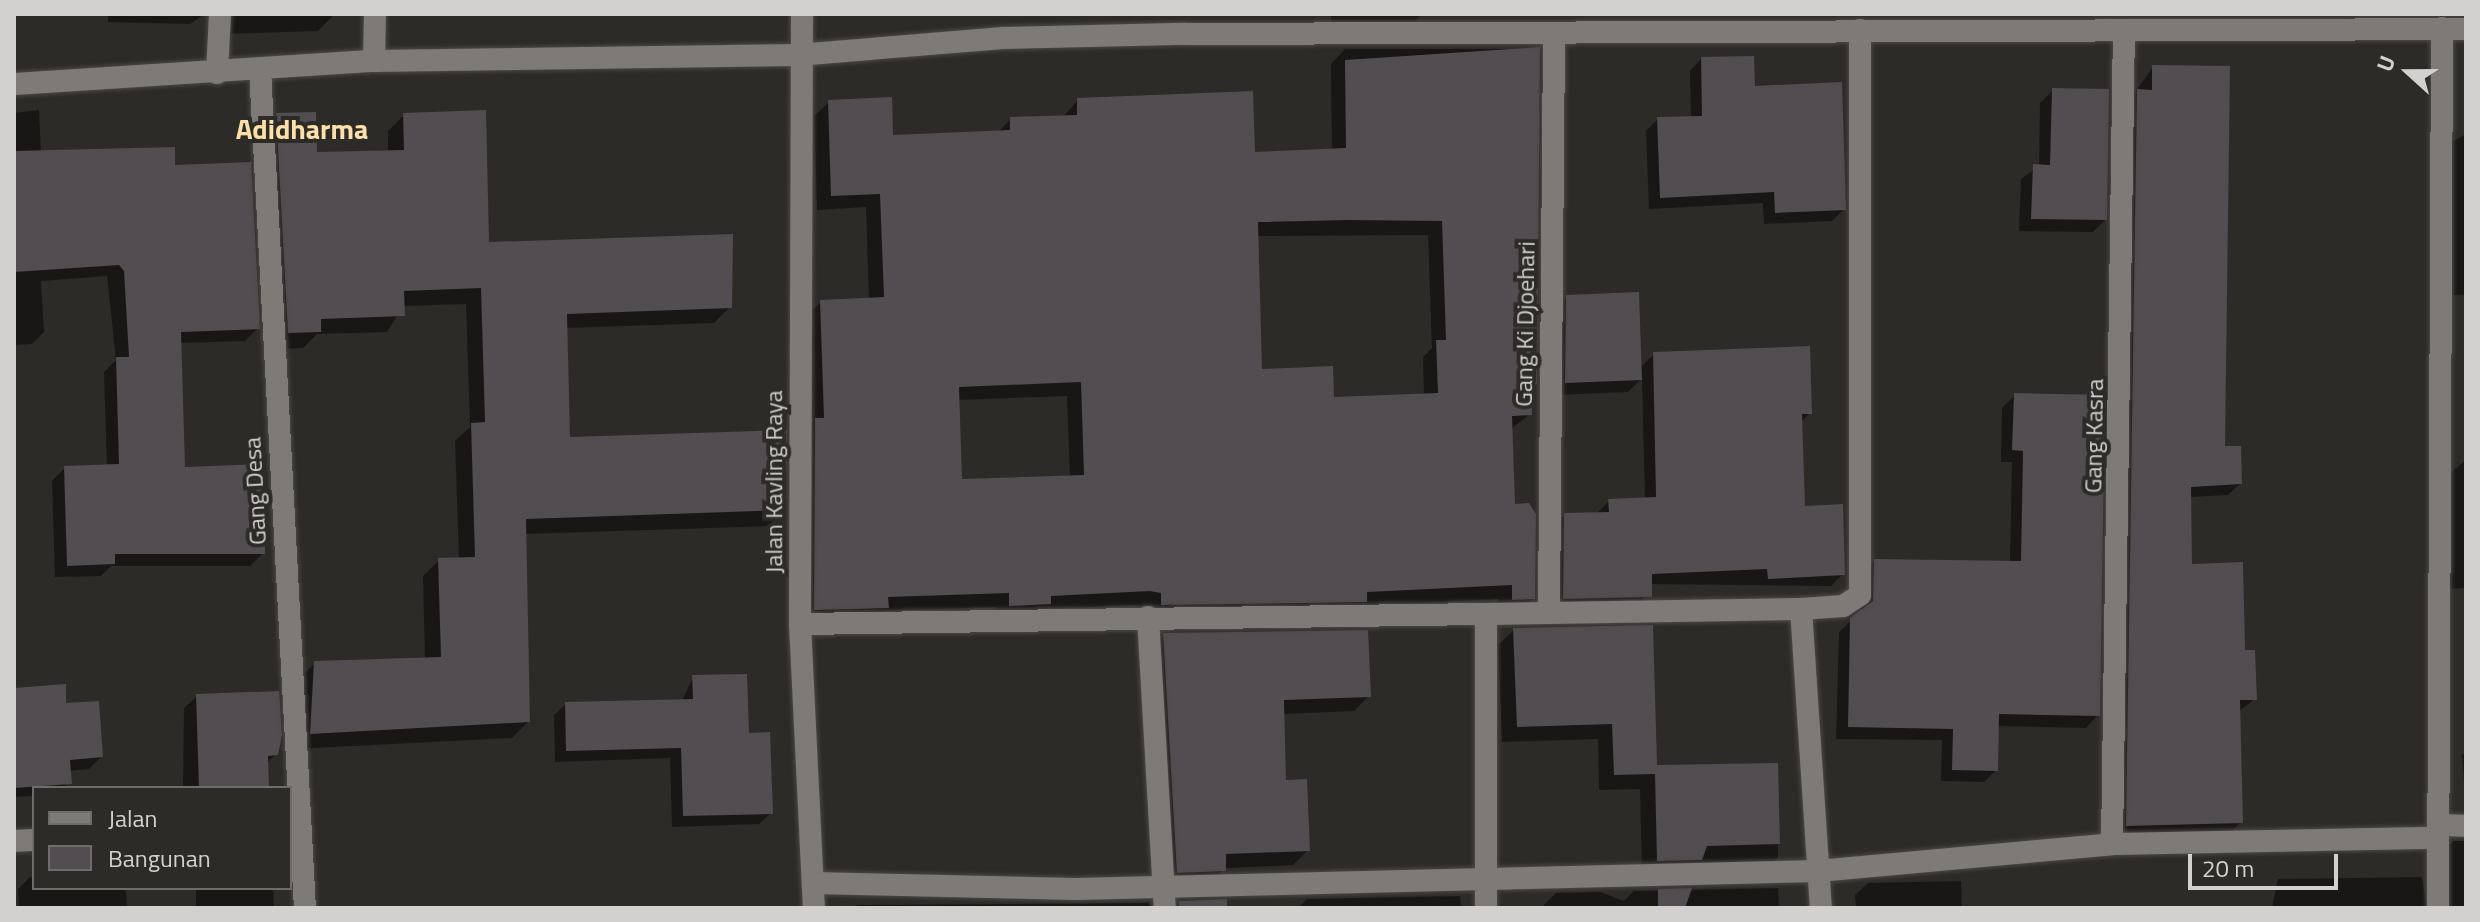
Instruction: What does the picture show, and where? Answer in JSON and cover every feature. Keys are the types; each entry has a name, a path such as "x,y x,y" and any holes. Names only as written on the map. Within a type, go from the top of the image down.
{"street":[{"path":"217,73 220,14"},
{"path":"374,61 375,14"},
{"name":"Jalan Kavling Raya","path":"802,14 797,55 800,624 814,908"},
{"path":"14,84 374,61 797,55 1003,38 1186,34 1554,37 1700,23 1860,30 1966,21 2124,30 2466,29"},
{"path":"2438,908 2442,28"},
{"path":"800,624 1801,609 1855,602 1862,587 1860,30"},
{"name":"Gang Kasra","path":"2112,844 2124,30"},
{"name":"Gang Ki Djoehari","path":"1549,611 1554,37"},
{"name":"Gang Desa","path":"260,70 305,908"},
{"path":"1801,609 1821,908"},
{"path":"1486,614 1486,908"},
{"path":"1148,617 1164,897"},
{"path":"813,883 1164,897 1485,875 1818,871 2112,844 2438,832 2466,826"}],"building":[{"path":"1540,47 1537,384 1531,384 1532,415 1512,416 1515,504 1529,503 1536,514 1535,599 1512,600 1512,585 1367,592 1367,602 1161,605 1161,593 1150,591 1051,596 1051,604 1009,606 1009,593 888,597 889,608 814,610 815,418 824,418 820,300 884,297 880,194 831,196 828,100 892,97 893,135 1010,130 1010,117 1077,115 1077,98 1253,91 1255,152 1346,148 1345,60","holes":["1442,221 1446,340 1436,340 1438,393 1334,397 1333,366 1262,369 1258,222","1081,382 1084,475 962,479 959,387"]},
{"path":"1754,56 1755,86 1842,82 1846,210 1775,213 1774,192 1660,198 1657,117 1702,116 1701,57"},
{"path":"2152,65 2230,66 2225,446 2241,446 2242,484 2191,487 2192,564 2243,562 2245,650 2255,650 2257,700 2240,700 2243,823 2126,826 2137,89 2152,90"},
{"path":"2052,88 2109,89 2107,220 2031,219 2033,164 2050,165"},
{"path":"486,110 489,242 733,234 732,308 567,314 570,437 787,430 786,510 526,519 530,722 310,734 314,661 441,657 438,558 475,557 471,423 485,422 481,288 404,291 405,316 321,319 321,332 288,333 276,113 316,112 317,152 404,150 403,113"},
{"path":"175,147 175,165 251,162 260,329 181,332 185,467 263,464 265,554 115,554 115,564 67,566 64,466 119,464 116,357 129,357 124,271 119,265 14,272 14,151"},
{"path":"1639,292 1642,380 1565,383 1566,295"},
{"path":"1810,346 1812,414 1802,414 1805,506 1843,504 1845,575 1768,579 1767,569 1652,574 1652,597 1563,599 1564,513 1609,512 1608,499 1656,497 1653,352"},
{"path":"2014,393 2105,395 2100,716 1999,714 1998,771 1952,770 1953,729 1848,727 1850,618 1873,601 1874,559 2021,561 2023,451 2012,450"},
{"path":"1653,625 1657,765 1778,763 1780,844 1707,846 1702,860 1657,861 1655,774 1614,775 1612,724 1517,727 1513,628"},
{"path":"1368,630 1371,697 1284,700 1286,780 1307,779 1310,851 1226,854 1226,871 1177,873 1163,633"},
{"path":"747,674 749,733 770,732 773,814 683,816 681,748 566,751 565,702 693,699 692,675"},
{"path":"66,684 66,703 99,701 103,757 70,760 72,784 14,788 14,688"},
{"path":"279,691 282,735 278,755 268,756 269,786 199,786 196,694"},
{"path":"1692,888 1685,908 1658,908 1658,889"},
{"path":"1227,899 1227,908 1179,908 1179,901"}],"district":[{"name":"Adidharma","path":"302,129"}]}
